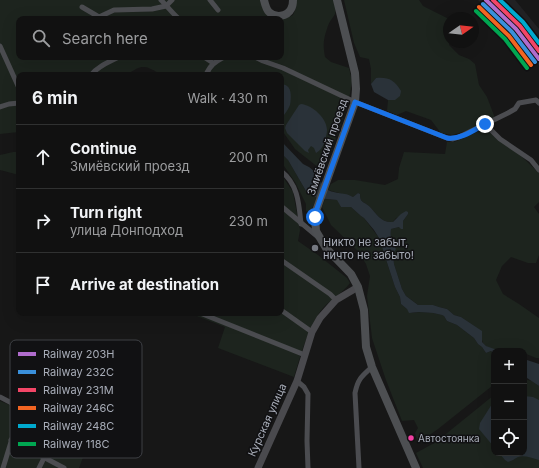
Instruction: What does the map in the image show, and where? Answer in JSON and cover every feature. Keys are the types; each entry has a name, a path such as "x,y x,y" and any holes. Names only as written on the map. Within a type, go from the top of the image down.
{"main road":[{"path":"264,0 270,13 277,16 288,13 292,7 293,0"},
{"name":"Змиёвский проезд","path":"336,0 355,73 355,102 316,211 316,232 326,248 351,274 358,287 364,310 366,348 372,367 416,468"}],"street":[{"path":"161,0 176,16"},
{"path":"101,16 114,10 152,9 166,6 172,0"},
{"path":"210,0 218,10"},
{"path":"82,7 97,16"},
{"path":"0,46 16,81"},
{"path":"93,72 113,60"},
{"path":"208,60 213,63"},
{"path":"207,72 213,63 218,60"},
{"path":"261,60 283,68 355,102 453,139 508,113 515,109 519,103 536,100 539,103"},
{"path":"0,107 16,103"},
{"path":"485,124 500,139 531,160 539,170"},
{"path":"284,173 291,182 298,196 301,224"},
{"path":"284,209 320,239"},
{"path":"284,262 330,294 336,300"},
{"name":"Курская улица","path":"258,468 297,381 312,332 320,318 336,300 358,287"},
{"path":"284,312 312,332"},
{"path":"207,316 305,356"},
{"path":"359,468 355,393 357,383 372,367"},
{"path":"297,381 304,387 308,394 308,468"},
{"path":"0,397 10,402"},
{"path":"3,468 10,444"},
{"path":"39,468 44,458 64,468"}],"shaded area":[{"path":"0,0 261,0 264,10 289,17 293,15 296,8 296,0 334,0 336,10 335,14 329,24 324,40 325,57 331,62 349,68 352,81 350,94 341,124 324,171 295,149 284,133 284,72 156,72 148,68 141,67 131,72 16,72 16,132 0,134"},
{"path":"344,0 419,0 423,6 443,16 443,48 452,48 459,55 469,59 475,64 479,85 487,97 495,118 466,131 452,135 441,133 431,120 406,111 397,115 387,111 388,100 395,100 376,78 371,84 369,59 360,57 354,43"},
{"path":"478,0 516,1 539,29 539,65 510,30"},
{"path":"376,78 391,80 401,91 400,96 395,100 388,100 374,92 371,84"},
{"path":"284,85 289,87 291,98 290,105 284,115"},
{"path":"301,104 310,107 318,113 326,125 327,132 324,144 316,153 314,148 311,146 308,150 309,153 305,151 287,133 285,128"},
{"path":"486,128 521,156 539,173 539,202 534,207 539,214 539,255 536,263 528,263 511,257 502,266 496,280 503,294 539,318 539,358 527,354 527,348 490,348 483,343 481,331 461,317 454,315 447,309 433,305 418,305 406,296 402,289 394,264 393,254 395,249 392,242 391,229 403,225 403,221 408,214 396,218 393,222 385,221 369,206 362,202 360,194 358,193 353,197 328,190 331,184 338,180 355,180 385,185 398,179 399,168 404,152 445,154 447,142 454,142"},
{"path":"284,144 303,164 315,172 317,178 328,190 347,194 353,197 358,193 360,194 362,202 369,206 385,221 393,222 401,214 406,211 408,212 403,221 403,229 399,227 391,229 392,242 396,249 393,254 394,264 402,289 406,296 418,305 433,305 447,309 454,315 461,317 482,331 482,342 486,346 492,348 491,351 486,353 474,338 457,325 447,321 442,315 419,312 409,313 401,304 400,297 395,287 379,238 364,218 351,207 341,207 337,200 317,198 306,191 288,160 284,156"},
{"path":"16,152 16,174 0,170 0,155"},
{"path":"284,156 288,160 306,191 317,198 310,213 306,211 306,204 295,182 284,166"},
{"path":"284,178 293,192 300,230 298,241 347,278 350,283 323,308 313,323 294,377 218,348 225,327 197,316 284,316"},
{"path":"325,199 338,200 341,207 351,207 364,218 379,238 395,287 400,297 401,304 412,313 433,313 444,316 447,321 457,325 474,338 486,353 491,351 491,387 418,443 415,433 418,428 414,420 402,421 372,338 367,296 370,276 366,264 358,251 331,225 322,207"},
{"path":"527,360 539,364 539,386 527,378"},
{"path":"527,380 532,381 539,386 539,468 423,468 416,453 436,442 491,397 491,456 527,456"},
{"path":"527,396 539,400 539,460 520,456 527,456"},
{"path":"0,401 10,405 10,458 83,458 79,468 0,468"},
{"path":"491,406 491,443 479,429 480,423"},
{"path":"502,456 520,456 512,461 508,462"}],"rail line":[{"name":"203Н","path":"486,0 516,29 539,59"},
{"name":"231М","path":"493,0 520,26 539,51"},
{"name":"248С","path":"500,0 523,22 539,43"},
{"name":"232C","path":"483,4 512,32 535,62"},
{"name":"246С","path":"479,7 509,36 531,65"},
{"name":"118С","path":"476,11 505,39 527,68"}],"place":[{"name":"Никто не забыт, ничто не забыто!","path":"315,248"},
{"name":"Автостоянка","path":"411,438"}],"route":[{"path":"315,217 355,102 447,138 453,139 459,137 485,124"}]}
